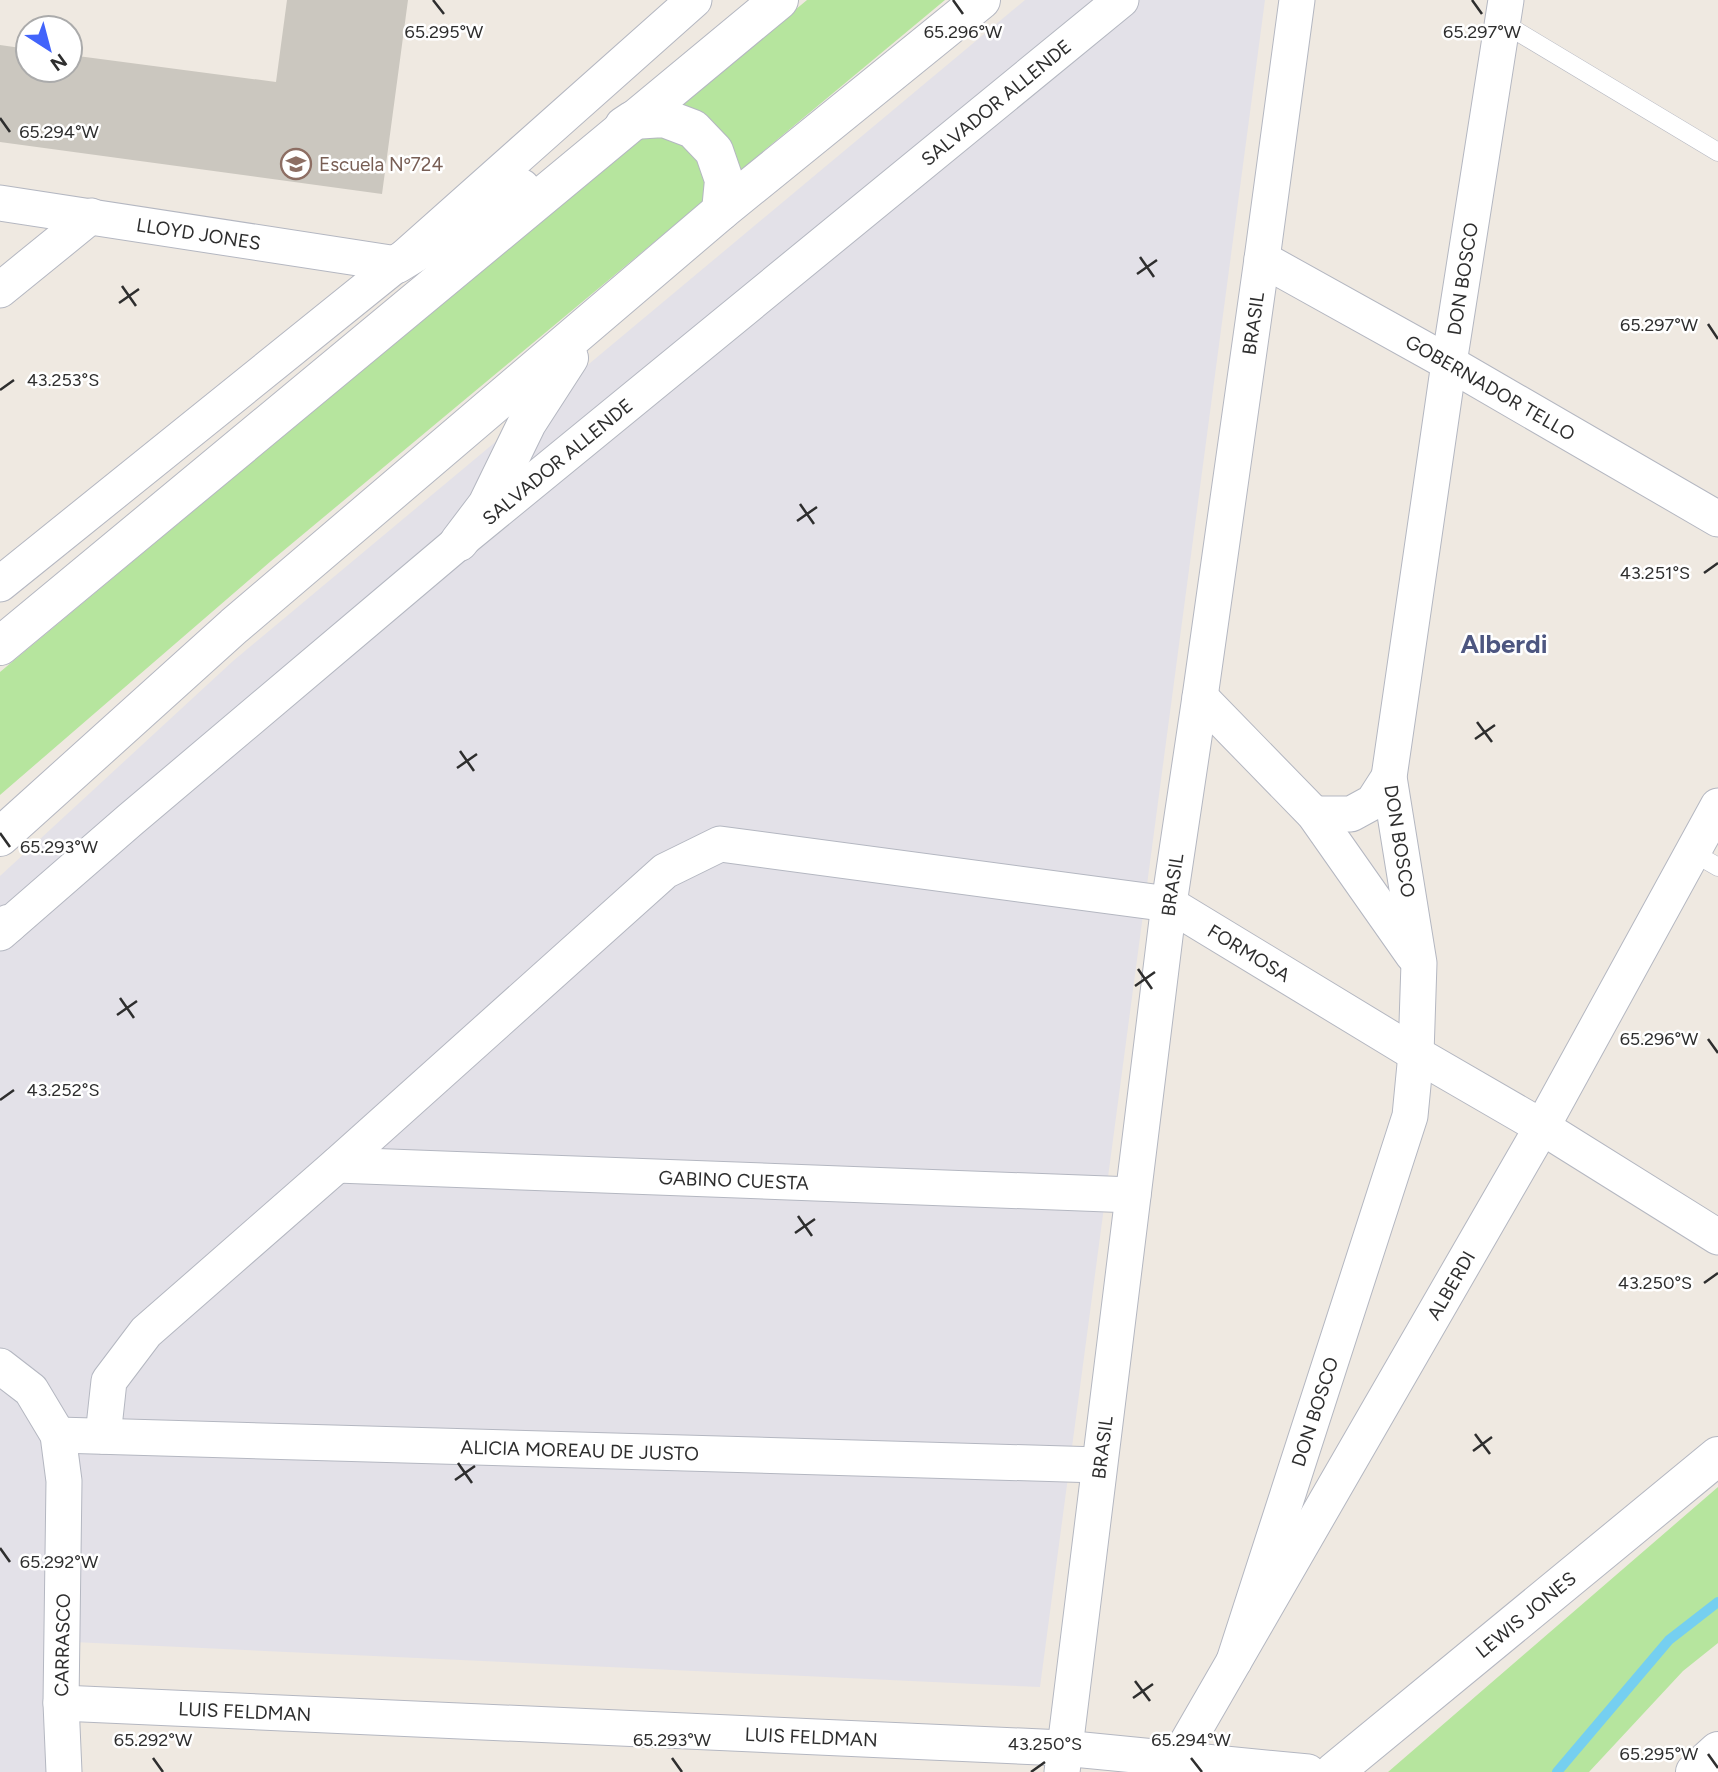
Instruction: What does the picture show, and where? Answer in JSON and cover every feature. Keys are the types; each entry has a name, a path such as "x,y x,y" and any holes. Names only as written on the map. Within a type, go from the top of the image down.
{"main road":[{"path":"0,646 779,0"},
{"path":"0,837 234,626 721,211 981,0"},
{"path":"397,264 633,120 664,118 693,129 714,151 724,180 721,211"},
{"path":"459,542 487,505 527,423 591,324"},
{"name":"LEWIS JONES","path":"1334,1772 1718,1456"},
{"path":"1695,1772 1718,1751"}],"street":[{"path":"0,584 397,264 694,0"},
{"name":"SALVADOR ALLENDE","path":"3,928 459,542 1121,0"},
{"name":"BRASIL","path":"1063,1760 1169,904 1297,0"},
{"name":"DON BOSCO","path":"1234,1661 1410,1116 1416,1054 1419,963 1389,777 1449,363 1505,12"},
{"name":"LLOYD JONES","path":"0,203 397,264"},
{"path":"0,290 91,216"},
{"name":"GOBERNADOR TELLO","path":"1262,259 1449,363 1718,519"},
{"path":"1200,697 1314,814 1419,963"},
{"path":"1314,814 1351,814 1374,802 1389,777"},
{"name":"ALBERDI","path":"1177,1760 1542,1127 1705,859 1718,806"},
{"name":"FORMOSA","path":"337,1164 666,871 720,845 1169,904 1542,1127 1718,1237"},
{"path":"103,1436 110,1381 146,1332 337,1164"},
{"name":"GABINO CUESTA","path":"337,1164 1133,1195"},
{"path":"0,1366 31,1390 58,1435"},
{"name":"ALICIA MOREAU DE JUSTO","path":"58,1435 1099,1465"},
{"name":"CARRASCO","path":"58,1435 64,1481 61,1703 64,1772"},
{"name":"LUIS FELDMAN","path":"61,1703 1063,1760 1177,1760 1308,1772"}],"lane":[{"path":"1505,12 1718,152"}],"shaded area":[{"path":"1025,0 1265,0 1040,1687 73,1642 77,1772 0,1772 0,876 233,661"}],"green space":[{"path":"807,0 945,0 271,561 0,795 0,672"},
{"path":"1718,1487 1718,1643 1683,1671 1589,1772 1388,1772"}],"building":[{"path":"287,0 408,0 382,194 0,142 0,45 14,47 14,84 84,84 84,57 276,82"}],"waterway":[{"path":"1557,1772 1669,1640 1718,1602"}],"place":[{"name":"Escuela Nº724","path":"296,164"}],"district":[{"name":"Alberdi","path":"1504,644"}]}
